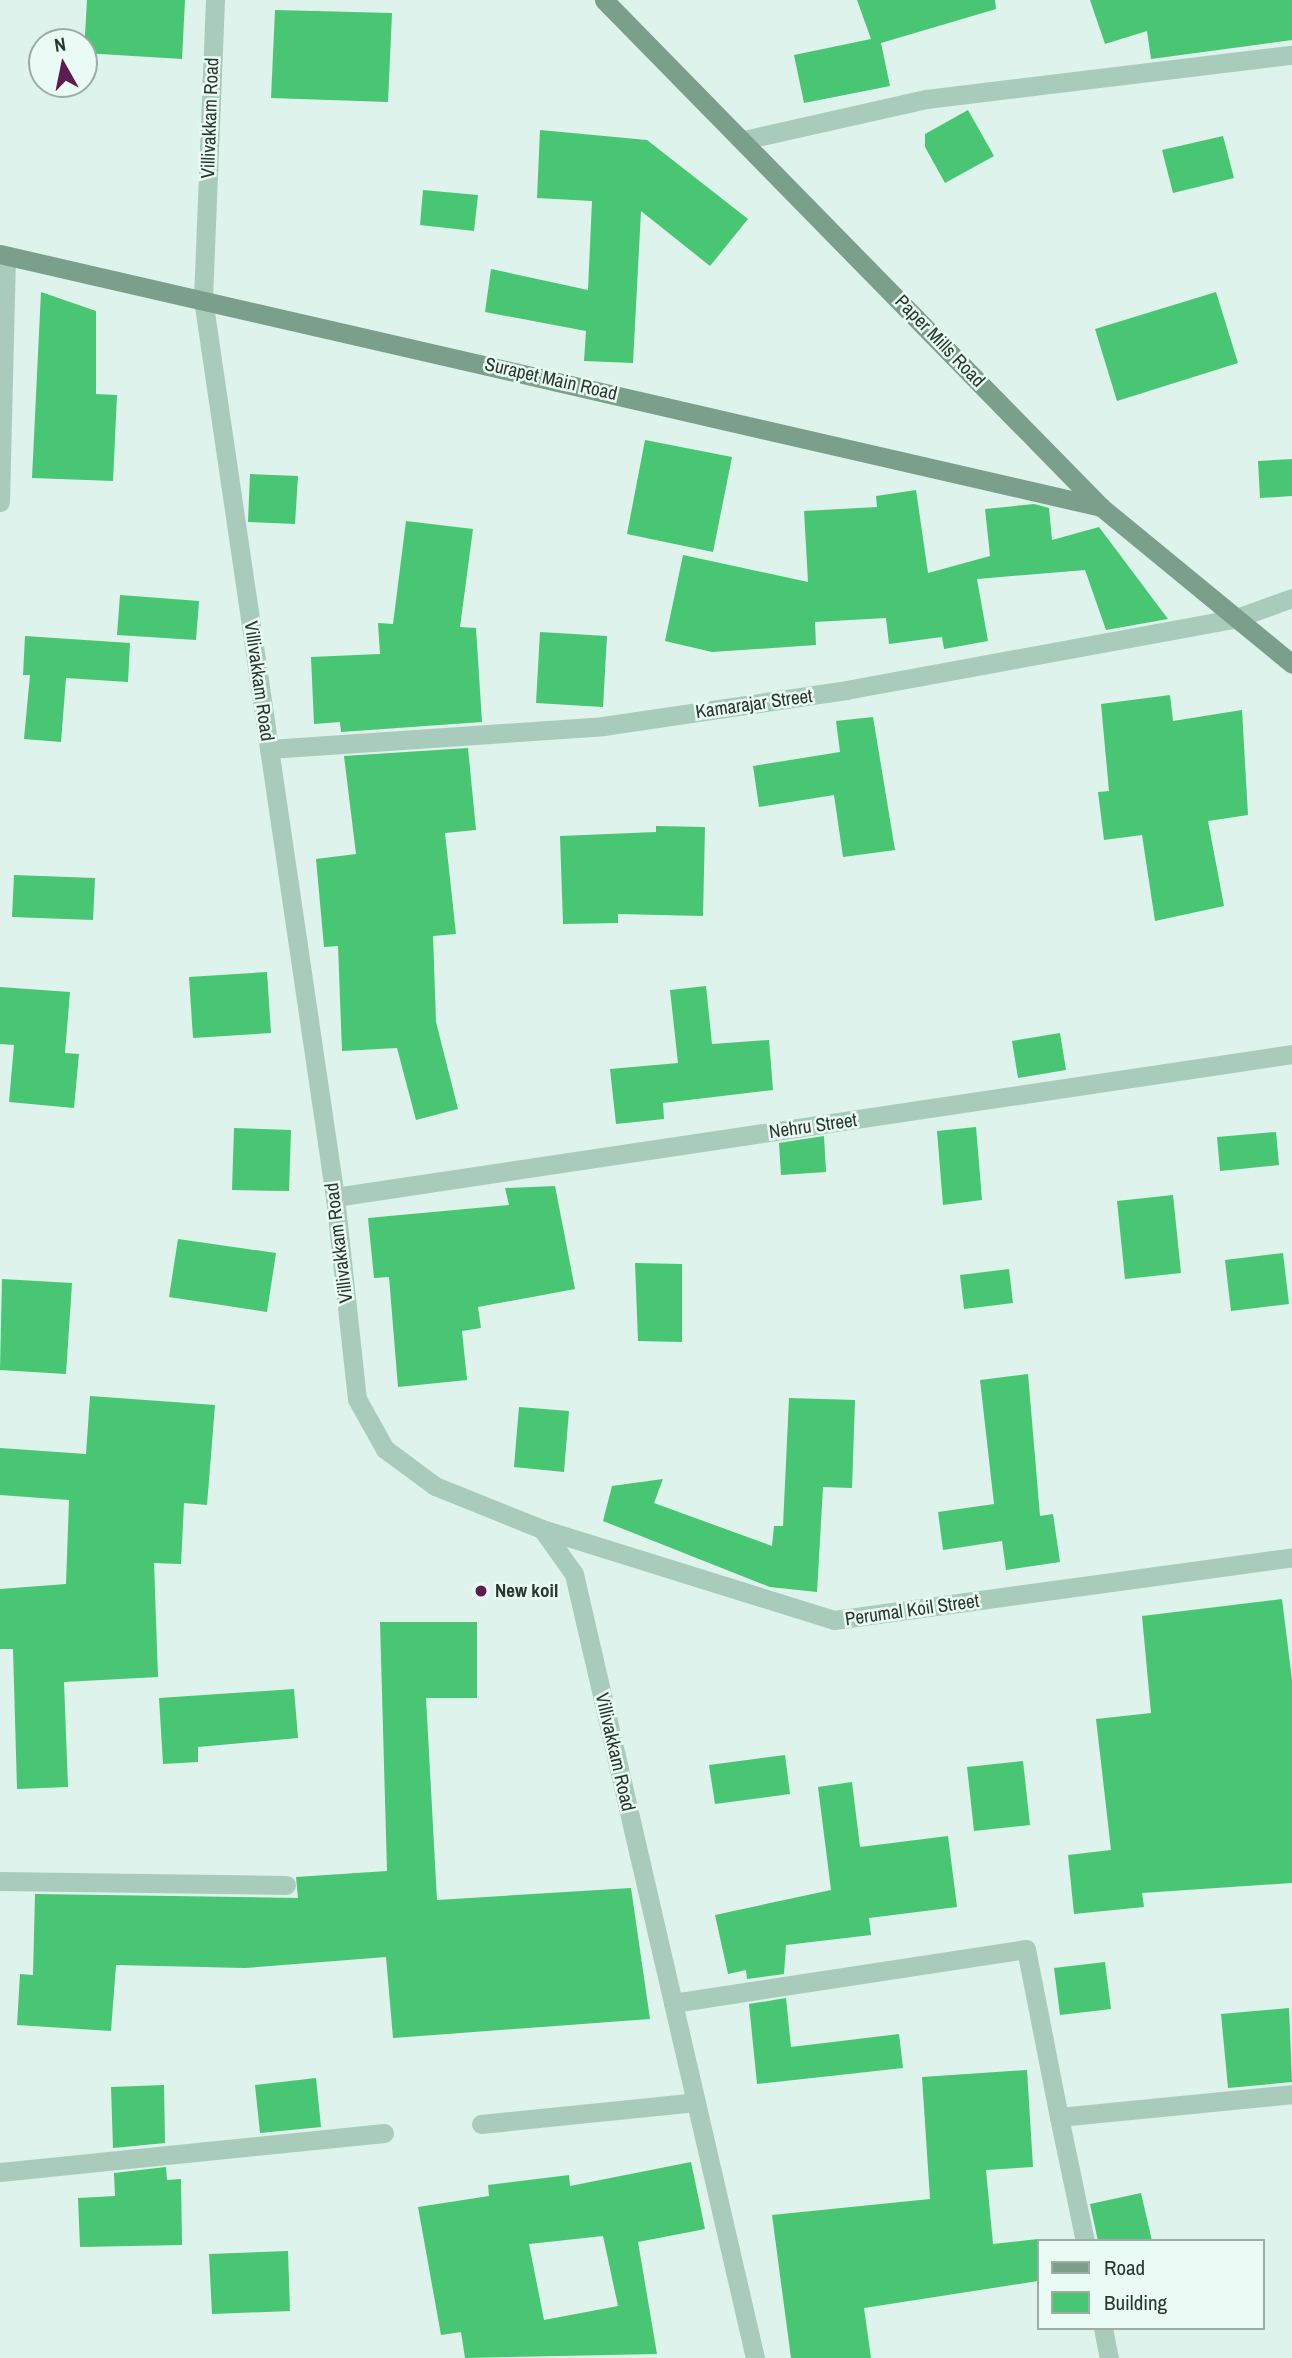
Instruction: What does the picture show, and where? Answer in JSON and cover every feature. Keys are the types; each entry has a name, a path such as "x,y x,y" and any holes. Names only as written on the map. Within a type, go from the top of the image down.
{"main road":[{"name":"Paper Mills Road","path":"604,0 1101,507 1292,664"},
{"name":"Surapet Main Road","path":"3,255 1101,507"}],"street":[{"name":"Villivakkam Road","path":"215,0 203,299 335,1197 357,1399 385,1449 435,1486 542,1529 574,1574 755,2358"},
{"path":"744,140 926,99 1292,55"},
{"path":"0,502 3,255"},
{"name":"Kamarajar Street","path":"269,750 603,726 846,690 1234,619 1292,598"},
{"name":"Nehru Street","path":"335,1197 1292,1054"},
{"name":"Perumal Koil Street","path":"542,1529 834,1620 1292,1557"},
{"path":"0,1881 286,1885"},
{"path":"673,2003 1026,1949 1085,2239"},
{"path":"1059,2117 1292,2094"},
{"path":"481,2124 696,2102"},
{"path":"0,2172 384,2133"},
{"path":"1103,2330 1109,2358"}],"building":[{"path":"87,0 185,0 182,59 98,54 98,28 85,28"},
{"path":"857,0 995,0 996,9 881,43 890,86 804,103 794,55 871,39"},
{"path":"1090,0 1292,0 1292,40 1151,59 1147,31 1105,44"},
{"path":"275,10 392,13 388,102 271,98"},
{"path":"968,110 994,156 945,183 925,147 925,134"},
{"path":"540,130 647,140 748,219 710,266 641,211 633,363 584,361 586,331 485,312 491,269 588,290 592,201 537,198"},
{"path":"1223,136 1234,178 1173,193 1162,150"},
{"path":"423,190 478,195 474,231 420,225"},
{"path":"41,292 96,311 96,394 117,395 113,481 32,478"},
{"path":"1216,292 1238,363 1117,401 1095,329"},
{"path":"645,440 732,457 713,552 627,534"},
{"path":"1292,459 1292,496 1260,498 1258,461"},
{"path":"250,474 298,476 295,524 248,522"},
{"path":"916,490 928,573 990,556 985,509 1034,504 1049,508 1052,540 1099,527 1168,619 1106,630 1085,570 977,579 988,641 944,649 942,637 889,644 886,618 815,622 816,645 712,652 665,641 683,555 808,582 804,511 877,507 876,496"},
{"path":"406,521 473,529 460,627 476,628 482,722 341,732 340,722 314,724 311,657 380,654 378,623 393,624"},
{"path":"120,595 199,601 196,640 117,635"},
{"path":"540,632 607,636 603,707 536,703"},
{"path":"25,636 130,643 128,682 66,678 61,742 24,739 30,675 23,675"},
{"path":"1170,695 1173,721 1242,710 1248,815 1208,821 1224,906 1155,921 1142,835 1104,840 1098,792 1109,791 1101,704"},
{"path":"873,717 895,850 843,857 834,795 759,807 753,766 840,752 836,721"},
{"path":"468,748 476,830 445,833 456,934 433,936 436,1022 458,1109 416,1120 397,1048 342,1051 338,946 324,947 316,859 356,854 344,756"},
{"path":"656,826 705,827 703,916 618,914 618,923 563,924 560,836 656,832"},
{"path":"14,875 95,878 93,920 12,917"},
{"path":"267,972 271,1033 193,1038 189,977"},
{"path":"706,986 712,1044 769,1040 773,1090 663,1103 664,1119 616,1124 610,1069 678,1063 670,990"},
{"path":"0,987 70,992 65,1053 79,1054 74,1108 9,1102 14,1045 0,1044"},
{"path":"1060,1033 1066,1070 1018,1078 1012,1041"},
{"path":"976,1127 982,1200 943,1205 937,1131"},
{"path":"234,1128 291,1130 289,1191 232,1190"},
{"path":"1276,1132 1279,1165 1220,1171 1217,1137"},
{"path":"824,1136 826,1172 781,1175 779,1143"},
{"path":"555,1186 575,1289 478,1307 481,1328 462,1331 467,1380 398,1387 389,1277 374,1278 368,1218 509,1205 505,1188"},
{"path":"1173,1195 1181,1273 1125,1279 1117,1201"},
{"path":"178,1239 276,1253 267,1312 169,1297"},
{"path":"1283,1253 1289,1304 1231,1311 1225,1260"},
{"path":"635,1263 682,1264 682,1342 638,1341"},
{"path":"1009,1269 1013,1303 964,1309 960,1275"},
{"path":"2,1279 72,1283 66,1374 0,1370"},
{"path":"1028,1374 1040,1516 1053,1514 1060,1562 1006,1570 1002,1541 943,1550 938,1512 994,1504 980,1380"},
{"path":"90,1396 215,1405 207,1505 184,1503 181,1564 154,1563 158,1677 64,1682 68,1787 17,1789 13,1649 0,1649 0,1589 66,1584 69,1500 0,1495 0,1448 86,1454"},
{"path":"789,1398 855,1400 852,1488 823,1487 817,1592 770,1587 603,1521 612,1486 663,1479 654,1503 772,1546 774,1526 783,1526"},
{"path":"519,1407 569,1411 564,1472 514,1467"},
{"path":"1282,1599 1292,1680 1292,1883 1142,1893 1144,1907 1074,1914 1068,1855 1111,1850 1096,1719 1151,1713 1142,1616"},
{"path":"380,1622 477,1622 477,1698 426,1698 437,1900 631,1888 650,2019 393,2038 386,1957 245,1968 116,1965 111,2031 17,2025 20,1974 33,1975 35,1894 298,1898 296,1877 387,1871"},
{"path":"294,1689 298,1738 198,1747 198,1762 163,1764 159,1698"},
{"path":"785,1755 790,1794 715,1804 709,1765"},
{"path":"1023,1761 1030,1825 974,1831 967,1767"},
{"path":"852,1782 860,1847 948,1836 957,1907 869,1918 871,1935 786,1945 784,1974 747,1979 746,1970 728,1974 715,1915 831,1890 818,1787"},
{"path":"1105,1962 1111,2009 1060,2015 1054,1968"},
{"path":"786,1998 791,2047 899,2034 903,2068 757,2084 749,2004"},
{"path":"1289,2008 1292,2082 1228,2088 1221,2014"},
{"path":"1027,2070 1033,2167 986,2170 993,2244 1036,2239 1036,2281 864,2308 871,2358 791,2358 772,2215 930,2199 922,2077"},
{"path":"316,2078 321,2127 260,2133 255,2085"},
{"path":"164,2085 165,2143 113,2148 111,2087"},
{"path":"691,2162 705,2229 638,2242 657,2354 465,2358 461,2332 441,2335 418,2207 489,2196 488,2185 569,2175 570,2186","holes":["603,2236 618,2306 544,2320 529,2244"]},
{"path":"166,2167 167,2180 181,2179 182,2245 80,2247 78,2198 115,2196 114,2173"},
{"path":"1141,2193 1152,2239 1098,2239 1090,2204"},
{"path":"288,2251 290,2311 212,2314 209,2254"}],"place":[{"name":"New koil","path":"481,1591"}]}
